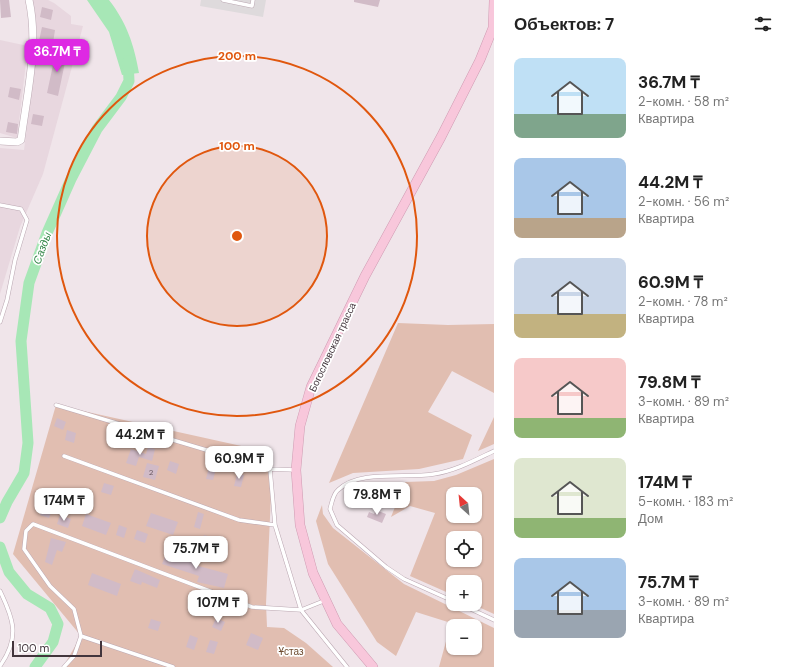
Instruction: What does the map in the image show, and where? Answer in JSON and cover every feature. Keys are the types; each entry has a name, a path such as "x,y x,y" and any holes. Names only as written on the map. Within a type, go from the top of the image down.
{"main road":[{"path":"480,60 493,28 494,1"},
{"path":"480,60 494,44"},
{"name":"Богословская трасса","path":"373,667 337,624 313,573 300,524 296,470 300,426 311,387 365,276 442,137 480,60"}],"street":[{"path":"0,141 17,142 21,140 34,38 33,19 29,0"}],"lane":[{"path":"223,0 252,6 253,0"},
{"path":"0,206 20,209 27,220 15,260 7,300 0,322"},
{"path":"56,405 270,469 296,470"},
{"path":"446,598 404,579 386,567 337,525 330,509 337,490 354,481 376,477 417,476 449,471 494,451"},
{"path":"64,456 239,520 275,525"},
{"path":"270,469 275,525 301,610 347,667"},
{"path":"64,667 74,656 81,636 74,609 50,586 24,549 26,531 33,524 252,607 301,610 326,600"},
{"path":"0,591 10,611 14,632 9,653 0,666"},
{"path":"475,611 494,620"},
{"path":"81,636 173,667"}],"shaded area":[{"path":"32,0 48,0 54,3 71,16 71,24 83,26 43,174 20,227 0,294 0,148 24,150 32,89 37,29"},
{"path":"87,0 109,0 121,17 129,35 135,53 139,73 122,75 109,32"},
{"path":"201,0 266,0 263,17 200,6"},
{"path":"0,40 28,46 17,138 0,133"}],"green space":[{"path":"398,323 448,325 494,324 494,393 452,371 428,412 472,435 463,459 419,469 353,473 329,483"},
{"name":"Ұстаз","path":"56,405 273,453 266,604 267,627 284,628 306,643 333,667 63,667 81,636 13,554"},
{"path":"494,417 494,444 478,451"},
{"path":"494,459 494,614 482,609 482,575 446,575 446,592 410,576 435,513 410,506 391,517 405,482 434,481 456,475"},
{"path":"322,505 323,514 333,528 404,584 446,605 446,611 459,611 476,619 446,619 446,621 416,612 396,656 377,642 328,564 316,521"},
{"path":"482,622 494,628 494,667 439,667 446,641 446,655 482,655"}],"building":[{"path":"0,0 9,0 11,17 1,18"},
{"path":"354,0 380,0 378,7 354,2"},
{"path":"42,7 53,10 51,20 40,17"},
{"path":"42,27 55,30 53,43 39,41"},
{"path":"56,51 67,53 58,96 47,93"},
{"path":"10,87 21,89 19,100 8,97"},
{"path":"33,114 44,116 42,126 31,124"},
{"path":"8,122 18,124 17,134 6,132"},
{"path":"57,418 66,422 63,430 54,426"},
{"path":"67,430 76,433 74,443 65,440"},
{"path":"148,447 155,449 152,461 139,457 136,466 126,463 131,449 146,454"},
{"path":"170,461 179,464 176,474 167,470"},
{"path":"147,463 159,466 155,480 143,477"},
{"path":"209,467 216,469 213,480 206,479"},
{"path":"237,474 244,475 241,487 234,486"},
{"path":"104,483 114,486 111,495 101,492"},
{"path":"44,505 53,508 49,518 40,515"},
{"path":"376,510 386,514 382,523 367,517 369,512 374,514"},
{"path":"198,512 204,514 200,529 194,527"},
{"path":"151,513 178,522 173,535 146,526"},
{"path":"86,514 111,523 106,535 82,526"},
{"path":"60,515 71,519 68,528 57,524"},
{"path":"119,525 127,528 124,538 116,535"},
{"path":"137,530 148,534 145,543 134,539"},
{"path":"204,535 215,538 211,550 201,547"},
{"path":"51,538 66,542 62,552 57,550 52,565 45,562"},
{"path":"167,552 196,561 195,565 228,574 224,588 197,582 199,576 162,564"},
{"path":"135,569 160,580 157,588 142,582 141,585 130,581"},
{"path":"92,573 121,584 117,596 88,585"},
{"path":"216,618 225,622 221,631 212,627"},
{"path":"151,619 161,622 158,631 148,628"},
{"path":"251,633 263,638 258,650 246,645"},
{"path":"190,635 198,638 194,650 186,647"},
{"path":"210,640 218,642 214,654 206,652"}],"waterway":[{"name":"Сазды","path":"0,518 7,502 24,473 28,443 21,341 29,283 47,233 71,179 97,129 121,97 129,81 128,61"},
{"name":"Сазды","path":"0,547 9,572 27,594 50,608 58,624 53,642 35,667"}]}
